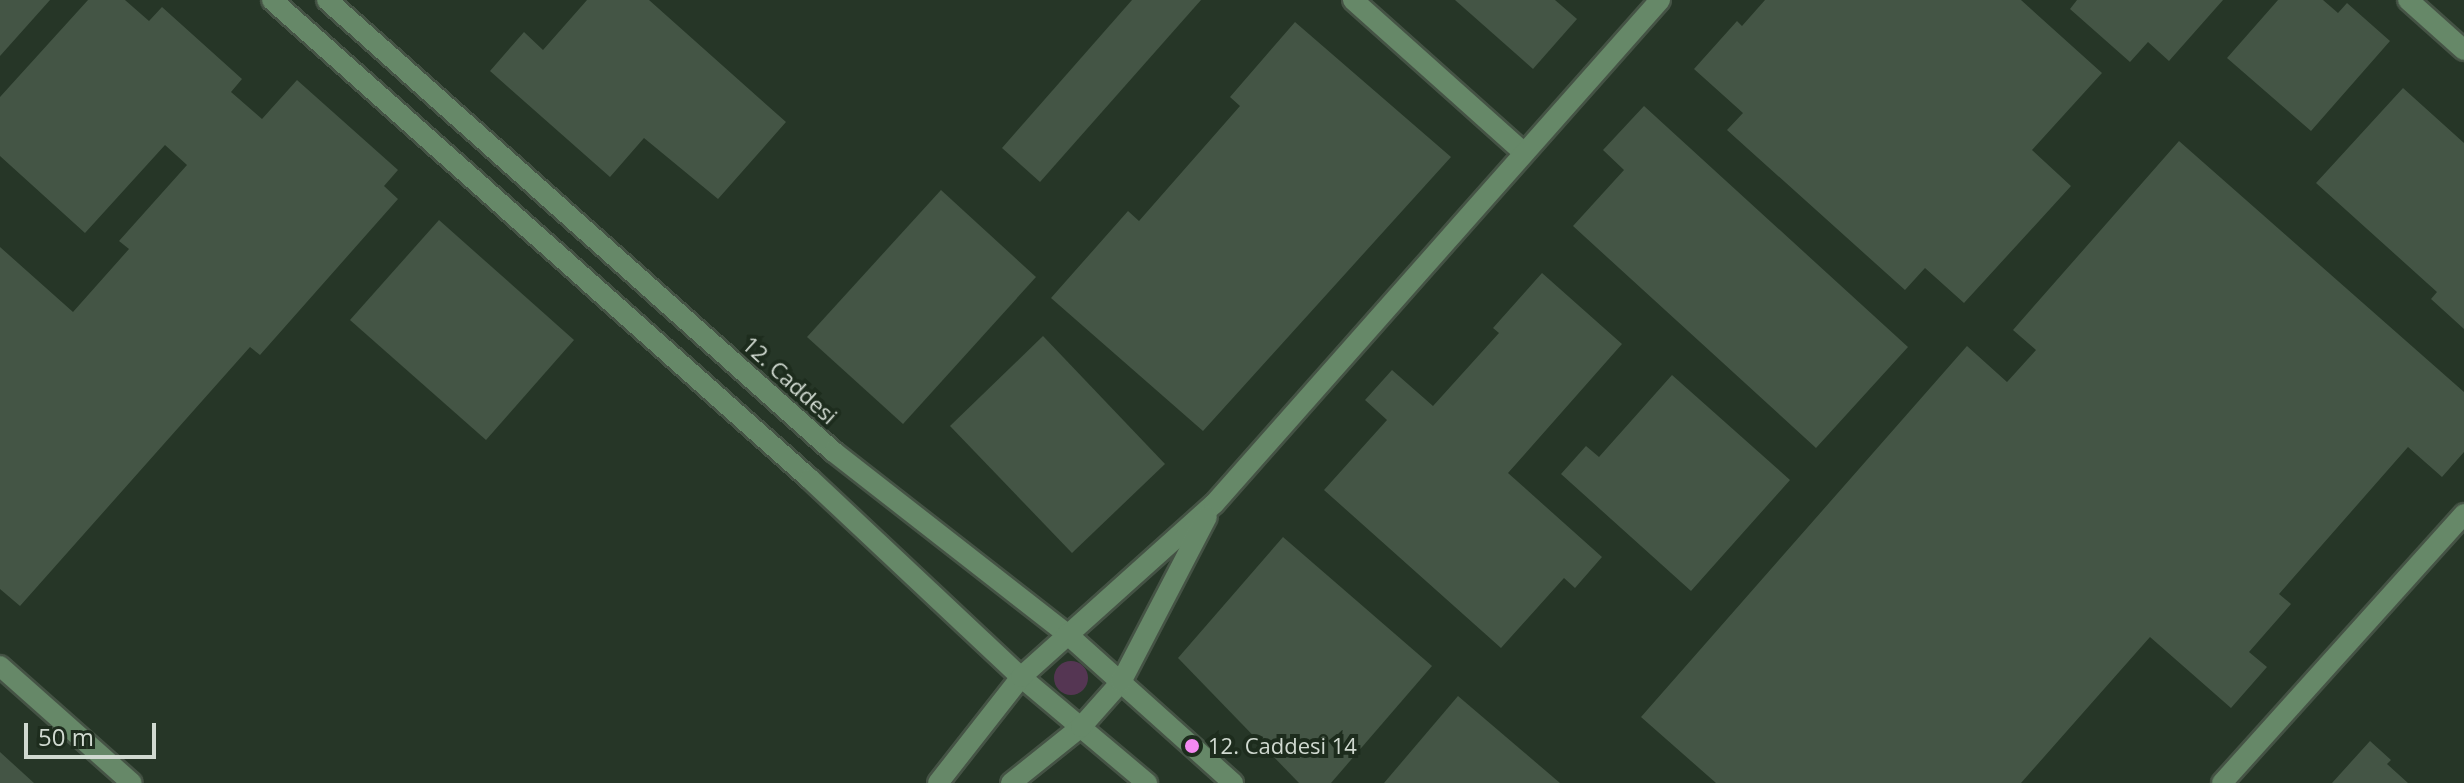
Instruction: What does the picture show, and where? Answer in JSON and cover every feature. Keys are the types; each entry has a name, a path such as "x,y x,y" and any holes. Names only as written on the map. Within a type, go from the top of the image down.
{"street":[{"path":"272,0 810,479 1021,677 1147,783"},
{"name":"12. Caddesi","path":"327,0 834,452 1067,634 1233,783"},
{"path":"1353,0 1523,152"},
{"path":"938,783 1021,677 1214,504 1660,0"},
{"path":"2408,0 2464,50"},
{"path":"1011,783 1081,727 1121,682 1214,504"},
{"path":"2222,783 2464,514"},
{"path":"0,666 132,783"}],"shaded area":[{"path":"1071,661 1083,666 1088,678 1083,690 1071,695 1059,690 1054,678 1059,666"}],"building":[{"path":"0,0 50,0 0,56"},
{"path":"88,0 125,0 149,21 162,7 242,79 231,92 262,119 297,80 398,170 384,186 398,199 260,355 250,347 20,606 0,589 0,247 73,312 129,249 119,241 187,165 165,145 85,233 0,156 0,97"},
{"path":"587,0 649,0 786,122 718,199 644,138 610,177 490,71 524,32 543,50"},
{"path":"1132,0 1201,0 1040,182 1002,148"},
{"path":"1455,0 1555,0 1577,19 1533,69"},
{"path":"1765,0 2021,0 2102,73 2032,150 2071,186 1964,303 1925,268 1905,290 1727,130 1743,113 1694,69 1737,21 1742,26"},
{"path":"2077,0 2223,0 2169,61 2148,42 2130,62 2070,9"},
{"path":"2278,0 2323,0 2338,13 2347,3 2390,41 2311,131 2227,58"},
{"path":"1295,22 1451,157 1203,431 1051,298 1128,211 1139,221 1240,106 1230,97"},
{"path":"2403,88 2464,143 2464,329 2431,299 2437,292 2316,183"},
{"path":"1644,106 1908,347 1816,448 1573,226 1624,170 1603,150"},
{"path":"2179,141 2464,392 2464,452 2442,477 2408,447 2279,594 2291,604 2249,652 2267,667 2231,708 2150,637 2021,783 1716,783 1641,717 1967,346 2007,382 2036,350 2013,330"},
{"path":"941,190 1036,277 903,424 807,337"},
{"path":"439,220 574,340 486,440 350,320"},
{"path":"1542,273 1622,344 1508,473 1602,557 1575,588 1564,578 1501,648 1324,490 1387,420 1365,400 1392,370 1433,406 1499,333 1493,328"},
{"path":"1043,336 1165,464 1072,553 950,426"},
{"path":"1672,375 1790,480 1691,591 1561,474 1586,446 1599,457"},
{"path":"1283,537 1432,666 1331,783 1299,783 1178,658"},
{"path":"1458,696 1560,783 1384,783"},
{"path":"2370,741 2391,760 2387,764 2408,783 2332,783"},
{"path":"0,752 34,783 0,783"}],"place":[{"name":"12. Caddesi 14","path":"1192,746"}]}
